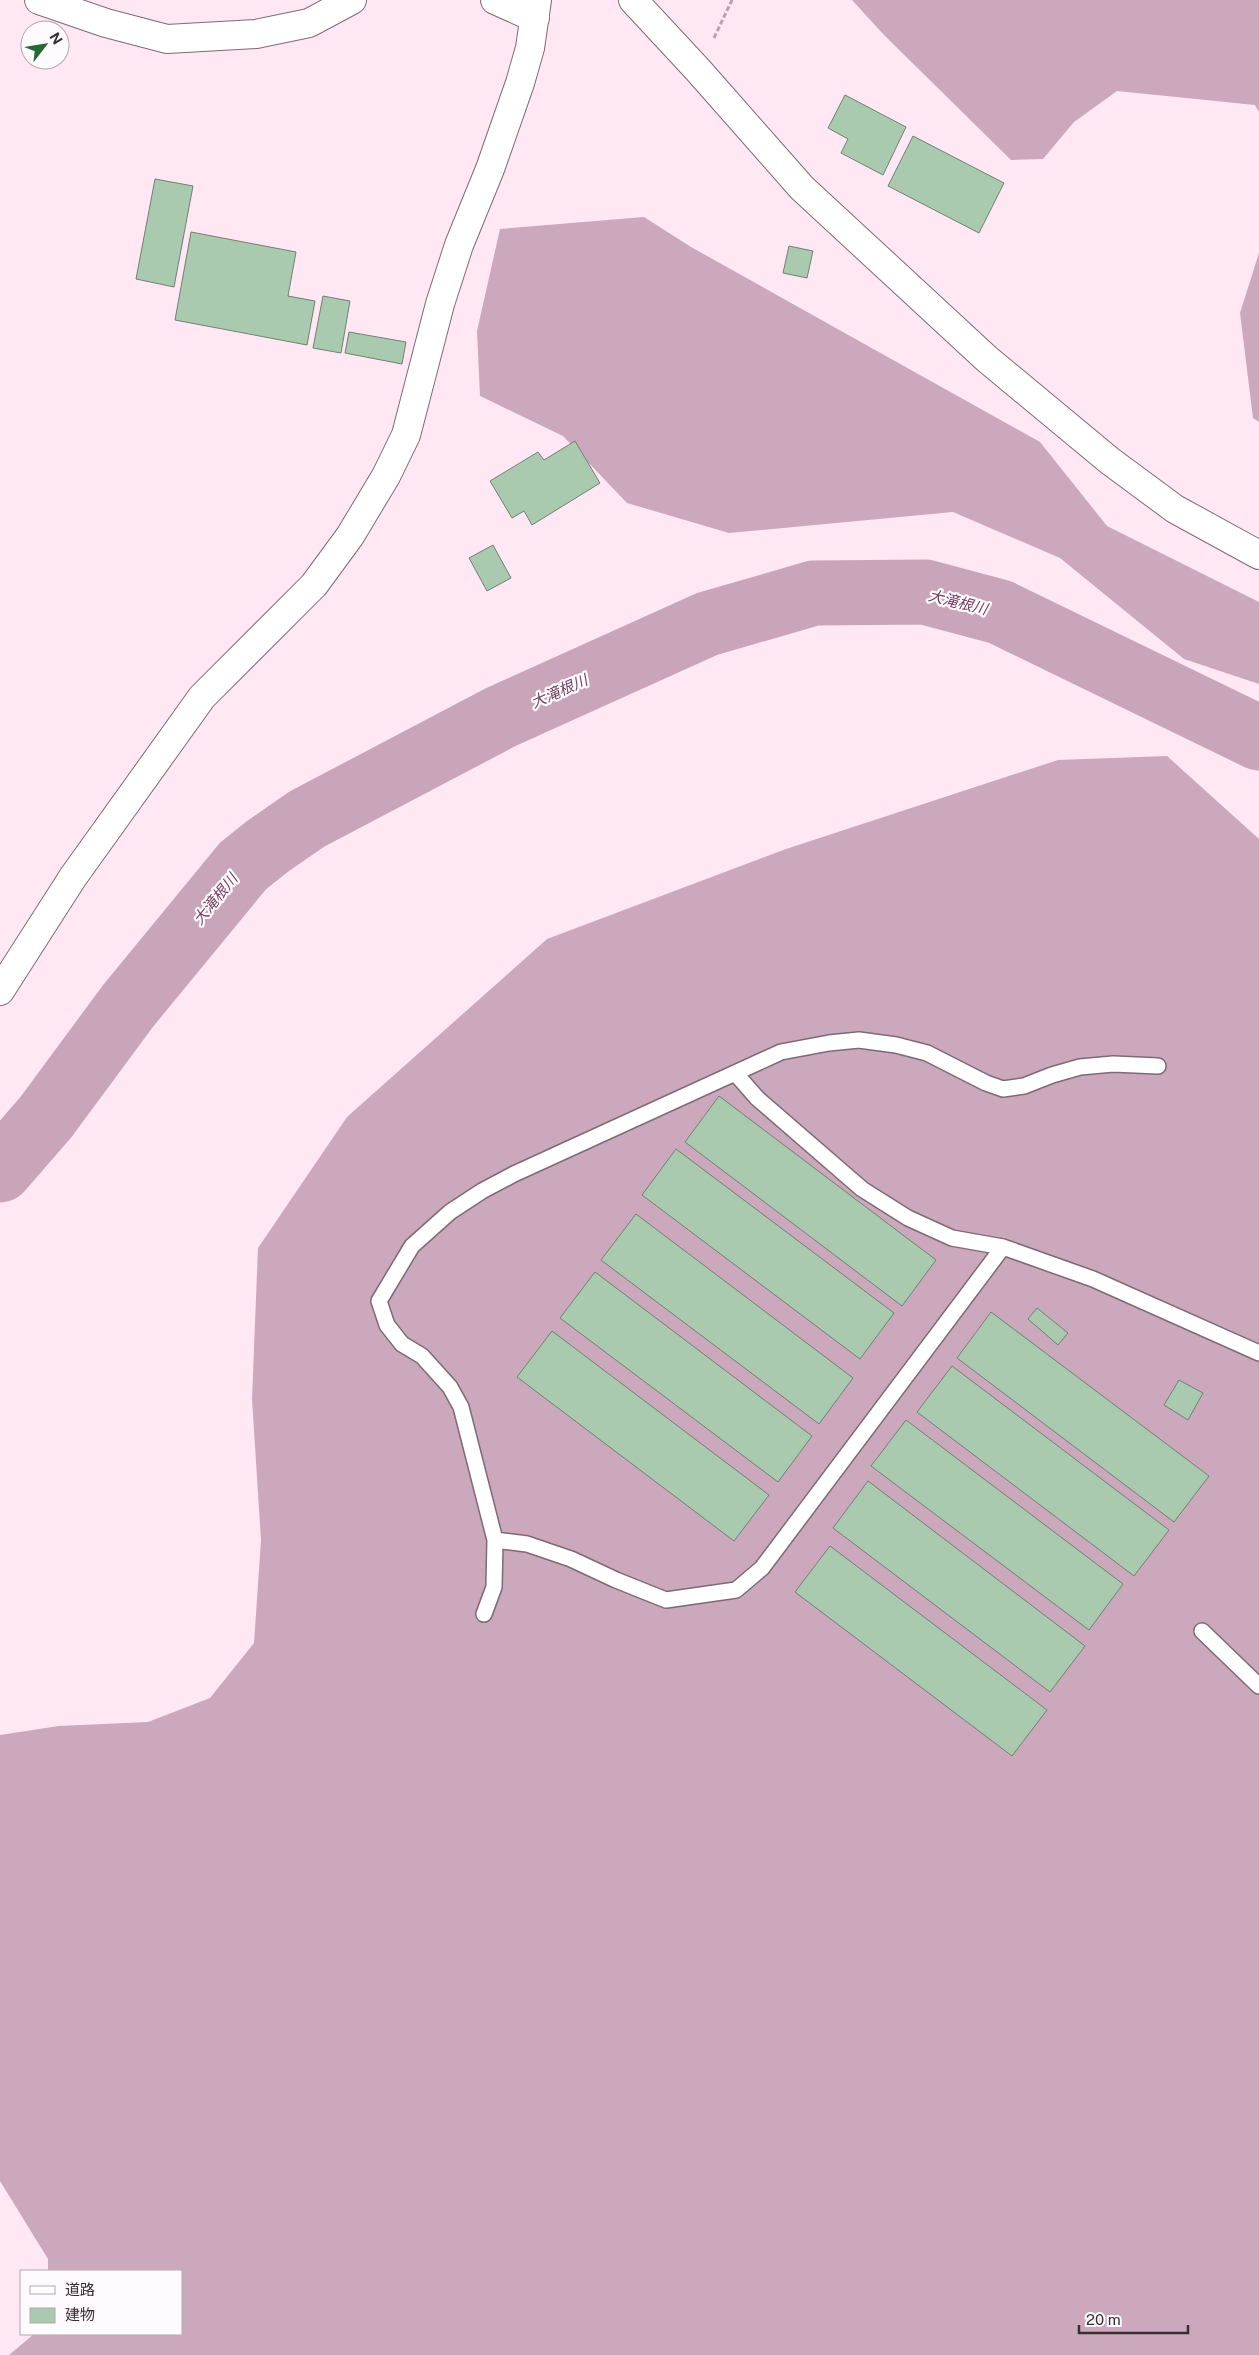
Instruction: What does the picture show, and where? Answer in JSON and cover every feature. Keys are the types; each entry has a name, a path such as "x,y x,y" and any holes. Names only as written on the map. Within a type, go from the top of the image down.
{"street":[{"path":"39,0 106,23 167,39 256,34 309,24 352,0"},
{"path":"0,991 73,877 202,697 314,585 350,536 386,476 406,435 440,304 459,245 490,169 520,84 530,48 536,9 495,0"},
{"path":"633,0 698,70 802,188 987,359 1110,461 1175,509 1259,555"}],"lane":[{"path":"484,1614 494,1587 495,1540 461,1407 450,1387 422,1356 402,1344 388,1325 380,1301 412,1246 450,1212 482,1191 594,1136 736,1074 781,1052 828,1043 858,1040 896,1045 927,1053 986,1083 1003,1089 1024,1086 1080,1067 1113,1064 1158,1066"},
{"path":"736,1074 757,1098 862,1189 908,1218 952,1238 1003,1247 1093,1278 1259,1353"},
{"path":"495,1540 527,1544 571,1559 666,1600 736,1590 762,1568 1003,1247"},
{"path":"1202,1631 1259,1686"}],"path":[{"path":"698,70 732,0"}],"shaded area":[{"path":"852,0 1259,0 1259,112 1255,105 1117,91 1074,122 1043,159 1011,160 884,35"},
{"path":"644,217 691,247 1040,442 1107,526 1259,602 1259,684 1184,659 1060,558 953,512 729,533 627,503 563,436 480,396 477,331 500,229"},
{"path":"1259,253 1259,422 1253,418 1240,313"},
{"path":"1167,756 1259,839 1259,2355 9,2355 33,2335 182,2335 182,2270 48,2270 48,2259 0,2181 0,1735 59,1726 148,1722 210,1698 254,1643 261,1540 252,1399 258,1248 347,1117 547,939 786,849 1058,760"}],"building":[{"path":"845,95 906,127 883,175 841,153 848,139 828,128"},
{"path":"913,136 1004,183 979,233 888,186"},
{"path":"155,179 193,186 174,287 136,279"},
{"path":"191,232 296,252 288,296 315,301 307,345 175,320"},
{"path":"789,246 813,251 807,278 783,273"},
{"path":"323,296 350,301 341,353 313,348"},
{"path":"349,332 406,342 402,364 345,353"},
{"path":"575,441 600,483 532,525 524,511 512,518 490,481 538,452 544,460"},
{"path":"493,545 511,578 487,591 469,558"},
{"path":"719,1096 936,1260 902,1306 685,1142"},
{"path":"676,1149 894,1313 860,1359 642,1195"},
{"path":"636,1214 853,1378 819,1424 601,1260"},
{"path":"595,1272 812,1436 778,1482 560,1318"},
{"path":"1037,1308 1068,1333 1058,1345 1028,1319"},
{"path":"991,1312 1209,1476 1174,1522 957,1358"},
{"path":"552,1331 769,1495 734,1541 517,1377"},
{"path":"952,1366 1169,1530 1134,1576 917,1412"},
{"path":"1179,1380 1203,1393 1188,1420 1164,1405"},
{"path":"906,1420 1123,1584 1089,1630 871,1466"},
{"path":"868,1481 1085,1646 1050,1692 833,1528"},
{"path":"830,1546 1047,1710 1012,1756 795,1592"}],"waterway":[{"name":"大滝根川","path":"0,1170 46,1117 128,1006 243,866 268,846 307,819 501,717 707,624 814,593 925,592 1000,612 1259,738"}]}
